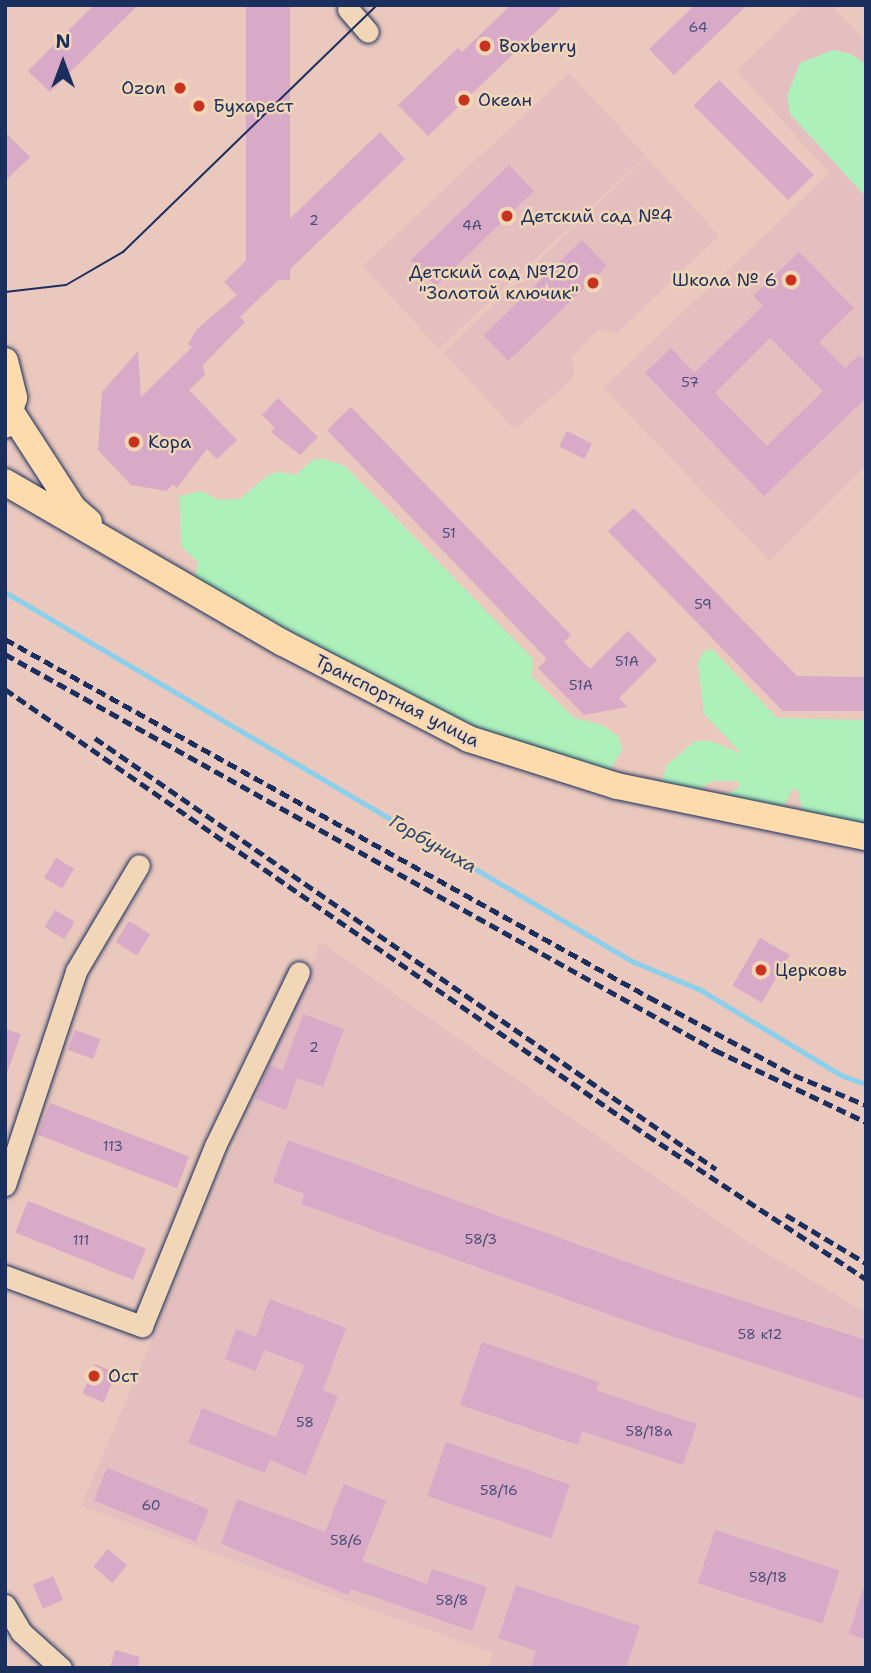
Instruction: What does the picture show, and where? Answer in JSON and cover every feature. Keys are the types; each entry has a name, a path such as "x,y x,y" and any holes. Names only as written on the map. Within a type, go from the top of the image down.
{"main road":[{"path":"5,361 13,379 8,419 73,508 114,545"},
{"path":"5,482 114,545"},
{"path":"5,494 65,518"},
{"name":"Транспортная улица","path":"114,545 283,643 469,739 617,786 866,837"}],"street":[{"path":"348,9 368,32"},
{"path":"5,1185 76,971 139,866"},
{"path":"5,1276 142,1326 215,1146 299,972"},
{"path":"5,1605 21,1632 61,1668"}],"shaded area":[{"name":"Школа № 6","path":"805,5 831,5 866,41 866,466 770,561 603,388 830,173 736,71"},
{"name":"Детский сад №4","path":"569,73 646,156 439,349 362,266"},
{"name":"Детский сад №120 \"Золотой ключик\"","path":"647,157 719,236 616,334 598,330 572,357 574,377 517,428 512,428 444,352"},
{"path":"321,942 748,1242 866,1313 866,1668 488,1668 493,1653 81,1506"}],"green space":[{"path":"833,50 851,54 866,64 866,197 790,114 787,96 800,63"},
{"path":"324,459 345,466 533,659 532,677 574,718 602,725 618,736 622,750 610,770 468,726 201,584 195,577 198,562 181,546 180,496 200,491 219,500 240,499 267,476 278,472 296,475 312,460"},
{"path":"712,649 777,718 866,720 866,830 803,812 798,791 793,788 782,810 726,796 740,786 738,781 713,781 693,793 662,781 666,766 695,741 711,741 742,754 704,714 698,663 703,652"}],"building":[{"path":"94,5 138,5 50,92 28,71"},
{"path":"246,5 290,5 290,280 246,280"},
{"path":"511,5 564,5 428,136 398,105 458,48 462,52"},
{"path":"695,5 747,5 674,75 649,49"},
{"path":"719,80 814,175 788,200 694,105"},
{"path":"5,132 30,157 5,181"},
{"path":"380,132 405,159 240,317 245,322 203,365 205,375 189,390 237,440 217,459 207,449 177,488 173,484 167,491 131,485 98,450 102,392 138,351 141,397 192,347 188,344 197,329 237,295 224,282"},
{"name":"Детский сад №4","path":"509,165 534,191 435,286 410,260"},
{"name":"Детский сад №120 \"Золотой ключик\"","path":"582,240 607,266 508,361 483,335"},
{"path":"799,252 854,308 819,342 845,368 859,355 866,361 866,398 764,496 645,373 671,348 694,373 763,306 753,296","holes":["770,338 823,391 767,446 715,393"]},
{"path":"278,398 318,437 300,455 271,432 275,428 262,415"},
{"path":"351,407 571,635 564,642 590,669 628,631 657,660 619,698 628,707 584,715 538,668 547,659 327,430"},
{"path":"567,431 592,444 584,459 559,446"},
{"path":"634,508 797,676 866,677 866,711 783,711 608,531"},
{"path":"56,858 74,869 62,889 44,878"},
{"path":"55,910 75,922 64,939 45,927"},
{"path":"129,921 150,934 137,955 116,942"},
{"name":"Церковь","path":"760,938 789,955 762,1003 732,986"},
{"path":"303,1014 344,1029 323,1087 297,1078 286,1110 256,1099 269,1065 283,1070"},
{"path":"5,1029 21,1034 7,1073 5,1073"},
{"path":"75,1030 100,1039 93,1059 68,1050"},
{"path":"50,1103 189,1156 177,1188 38,1135"},
{"path":"288,1140 671,1278 866,1340 866,1400 641,1326 301,1204 305,1194 273,1182"},
{"path":"28,1201 146,1249 133,1280 15,1233"},
{"path":"270,1299 346,1328 323,1390 338,1396 306,1475 270,1460 265,1473 188,1443 202,1408 276,1437 305,1365 264,1350 256,1371 225,1359 236,1329 256,1337"},
{"path":"482,1342 599,1382 596,1390 697,1424 683,1465 582,1431 578,1445 460,1405"},
{"path":"95,1364 116,1373 104,1402 82,1393"},
{"path":"446,1442 570,1485 551,1539 427,1496"},
{"path":"107,1468 209,1509 196,1542 94,1500"},
{"path":"344,1484 386,1501 362,1561 427,1584 432,1569 487,1587 472,1631 351,1589 348,1595 221,1544 237,1499 325,1532"},
{"path":"715,1530 840,1570 822,1624 698,1583"},
{"path":"108,1549 127,1565 112,1583 93,1567"},
{"path":"53,1576 63,1600 43,1609 33,1585"},
{"path":"516,1585 640,1626 626,1668 531,1668 536,1651 498,1638"},
{"path":"863,1589 866,1589 866,1639 849,1634"},
{"path":"115,1650 140,1657 137,1668 110,1668"}],"waterway":[{"name":"Горбуниха","path":"5,592 632,961 699,989 841,1075 866,1084"}],"tram line":[{"path":"5,292 66,285 123,252 377,5"}],"railway":[{"path":"5,639 649,997 794,1075 866,1105"},
{"path":"5,654 715,1050 866,1122"},
{"path":"5,689 647,1135 866,1279"},
{"path":"95,738 716,1169"},
{"path":"786,1215 866,1263"}],"place":[{"name":"Boxberry","path":"485,46"},
{"name":"Ozon","path":"180,88"},
{"name":"Океан","path":"464,100"},
{"name":"Бухарест","path":"199,106"},
{"name":"Детский сад №4","path":"507,216"},
{"name":"Школа № 6","path":"791,280"},
{"name":"Детский сад №120 \"Золотой ключик\"","path":"593,283"},
{"name":"Кора","path":"134,442"},
{"name":"Церковь","path":"761,970"},
{"name":"Ост","path":"94,1376"}]}
